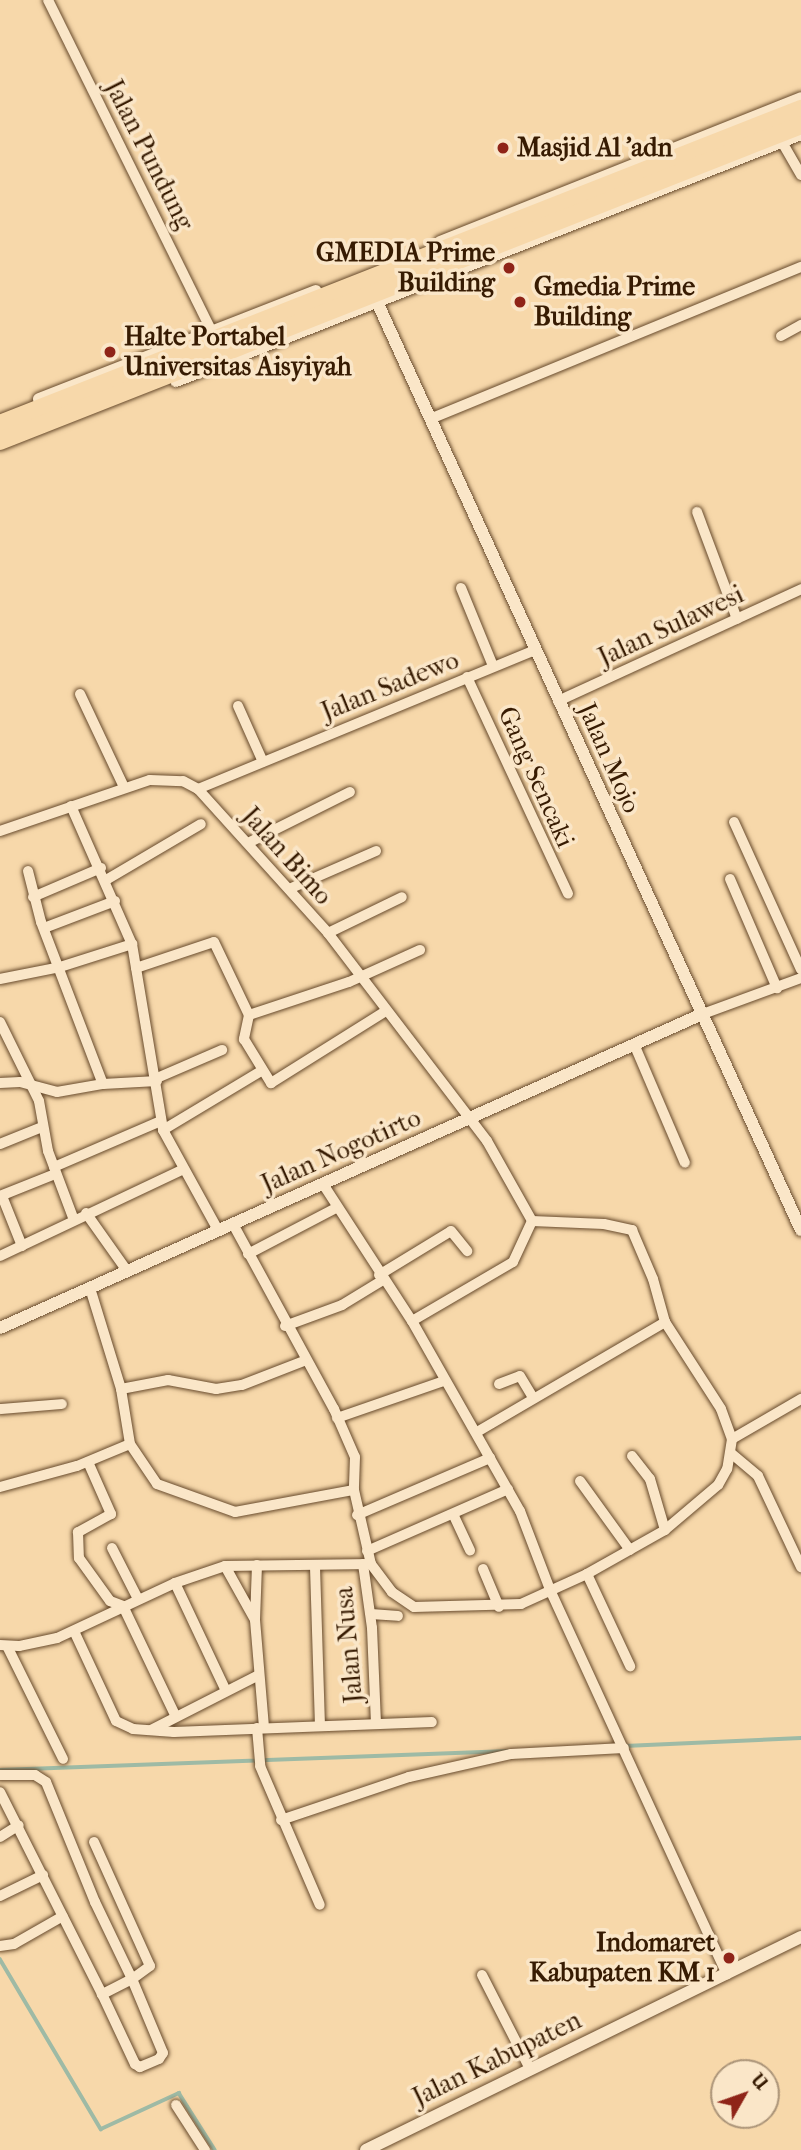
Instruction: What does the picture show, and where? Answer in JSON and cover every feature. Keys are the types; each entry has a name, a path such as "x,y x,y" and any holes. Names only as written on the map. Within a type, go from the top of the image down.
{"highway":[{"path":"0,424 773,114 801,109"},
{"path":"0,441 283,335 801,125"}],"street":[{"name":"Jalan Pundung","path":"48,0 211,330"},
{"path":"773,114 801,98"},
{"path":"0,450 283,335 378,304 801,134"},
{"path":"782,142 797,160 801,175"},
{"path":"430,419 801,267"},
{"path":"0,415 211,330 316,297"},
{"name":"Jalan Mojo","path":"378,304 700,1014 801,1230"},
{"path":"781,336 801,325"},
{"path":"697,512 737,619"},
{"path":"461,588 493,666"},
{"name":"Jalan Sulawesi","path":"558,701 801,589"},
{"name":"Jalan Sadewo","path":"198,789 535,650"},
{"name":"Gang Sencaki","path":"467,677 568,894"},
{"path":"80,694 124,787"},
{"path":"238,706 263,762"},
{"path":"0,831 124,787 167,780 183,781 198,789"},
{"name":"Jalan Bimo","path":"198,789 328,933 359,977 470,1118 532,1221"},
{"path":"248,843 350,792"},
{"path":"71,806 101,868 132,944 157,1080 162,1125 182,1170 218,1230"},
{"path":"734,822 801,970"},
{"path":"106,880 201,824"},
{"path":"289,889 376,850"},
{"path":"33,897 101,868"},
{"path":"28,871 33,897 103,1084"},
{"path":"730,879 777,988"},
{"path":"328,933 402,897"},
{"path":"44,928 115,901"},
{"path":"136,968 214,942 249,1015 244,1039 261,1071 271,1083 386,1011"},
{"path":"0,979 60,967 132,944"},
{"path":"249,1015 359,977 420,950"},
{"path":"700,1014 801,978"},
{"name":"Jalan Nogotirto","path":"0,1328 700,1014"},
{"path":"0,1022 41,1108 42,1127 74,1220"},
{"path":"634,1044 685,1163"},
{"path":"0,1083 58,1092 103,1084 157,1080 222,1050"},
{"path":"22,1245 1,1196 162,1125 261,1071"},
{"path":"0,1144 42,1127"},
{"path":"0,1256 86,1213 182,1170"},
{"path":"323,1184 381,1278 412,1321 508,1489 551,1592 727,1974"},
{"path":"248,1254 337,1208"},
{"path":"86,1213 127,1271"},
{"path":"233,1224 303,1361 337,1418 355,1457 354,1490 357,1516 367,1551 367,1564 392,1592 414,1607 499,1607 551,1592 665,1530 718,1485 732,1454 732,1438 721,1409 665,1322 653,1279 632,1230 604,1224 532,1221 513,1262 412,1321"},
{"path":"285,1326 342,1305 451,1231 467,1251"},
{"path":"90,1288 121,1389 130,1444 157,1484 235,1512 354,1490"},
{"path":"477,1432 665,1322"},
{"path":"121,1389 169,1380 216,1389 242,1385 303,1361"},
{"path":"499,1384 520,1376 533,1398"},
{"path":"337,1418 444,1381"},
{"path":"732,1438 801,1399"},
{"path":"0,1409 62,1404"},
{"path":"0,1487 88,1462 130,1444"},
{"path":"732,1454 758,1476 801,1567"},
{"path":"632,1455 650,1479 665,1530"},
{"path":"357,1516 491,1458"},
{"path":"88,1462 111,1514 78,1532 79,1558 94,1584 110,1601 123,1606 175,1715"},
{"path":"580,1481 630,1550"},
{"path":"367,1551 454,1517 508,1489"},
{"path":"454,1517 470,1551"},
{"path":"112,1548 138,1600"},
{"path":"63,1759 4,1646 74,1631 175,1583 225,1566 315,1567 367,1564"},
{"name":"Jalan Nusa","path":"367,1564 376,1722"},
{"path":"257,1565 255,1620 261,1728 260,1762 281,1820 320,1905"},
{"path":"225,1566 255,1620"},
{"path":"315,1567 320,1725"},
{"path":"484,1569 499,1607"},
{"path":"587,1574 630,1666"},
{"path":"175,1583 226,1691"},
{"path":"371,1614 398,1616"},
{"path":"74,1631 116,1721 151,1730 432,1722"},
{"path":"151,1730 175,1715 259,1675"},
{"path":"281,1820 409,1777 511,1754 622,1743"},
{"path":"0,1775 36,1775 46,1782 94,1902 132,1979 163,2053 159,2059 137,2066 19,1825 0,1792"},
{"path":"0,1837 19,1825"},
{"path":"94,1842 150,1966 132,1979 102,1994"},
{"path":"0,1896 43,1875"},
{"path":"0,1946 14,1944 63,1916"},
{"name":"Jalan Kabupaten","path":"366,2150 529,2067 801,1937"},
{"path":"482,1975 529,2067"},
{"path":"176,2105 205,2150"}],"waterway":[{"path":"625,1746 801,1738"},
{"path":"0,1770 509,1751"},
{"path":"0,1959 101,2129 179,2093 215,2150"}],"place":[{"name":"Masjid Al 'adn","path":"503,148"},
{"name":"GMEDIA Prime Building","path":"509,268"},
{"name":"Gmedia Prime Building","path":"520,302"},
{"name":"Halte Portabel Universitas Aisyiyah","path":"110,352"},
{"name":"Indomaret Kabupaten KM 1","path":"729,1958"}]}
